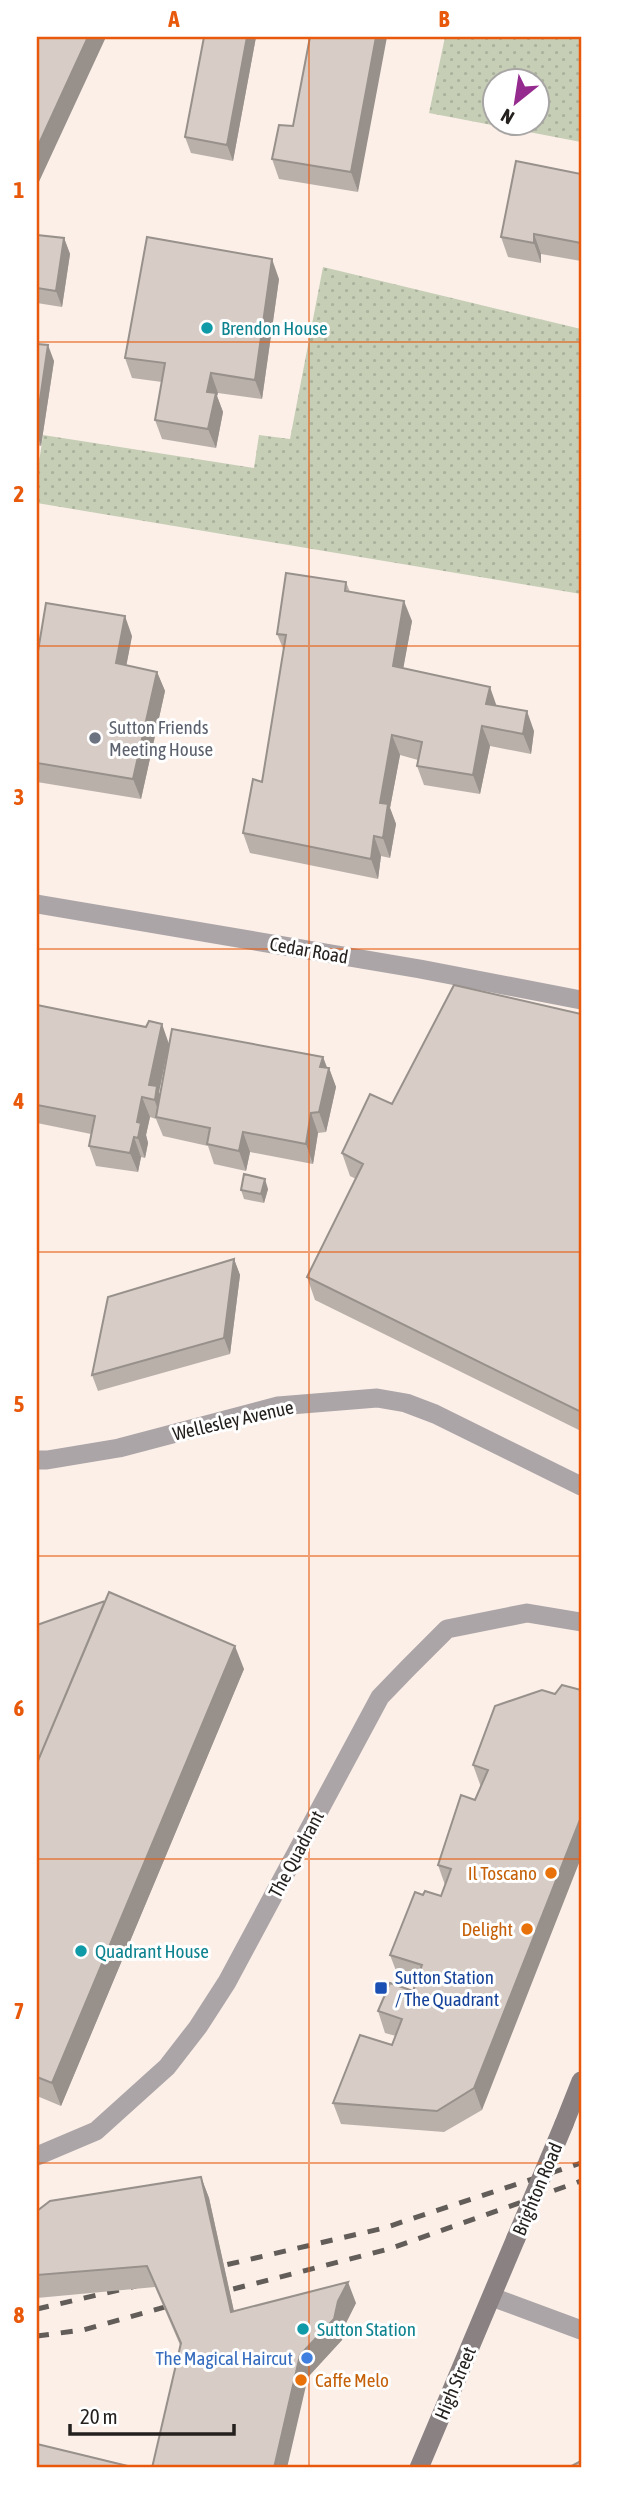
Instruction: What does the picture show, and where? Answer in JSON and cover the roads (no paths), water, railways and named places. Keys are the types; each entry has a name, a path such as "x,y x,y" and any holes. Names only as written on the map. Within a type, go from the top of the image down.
{"main road":[{"name":"Brighton Road","path":"492,2297 581,2081"},
{"name":"High Street","path":"419,2468 492,2297"}],"street":[{"name":"Cedar Road","path":"37,904 420,969 581,1000"},
{"name":"Wellesley Avenue","path":"37,1460 47,1461 119,1448 278,1406 377,1398 406,1403 435,1414 581,1486"},
{"name":"The Quadrant","path":"37,2156 96,2131 167,2067 198,2027 227,1982 380,1697 447,1629 527,1613 581,1622"},
{"path":"492,2297 581,2329"}],"railway":[{"path":"204,2270 384,2228 581,2163"},
{"path":"210,2295 389,2249 581,2181"},
{"path":"37,2309 136,2286"},
{"path":"37,2336 83,2330 183,2302"}],"place":[{"name":"Brendon House","path":"207,328"},
{"name":"Sutton Friends Meeting House","path":"95,738"},
{"name":"Il Toscano","path":"551,1873"},
{"name":"Delight","path":"527,1929"},
{"name":"Quadrant House","path":"81,1951"},
{"name":"Sutton Station / The Quadrant","path":"381,1988"},
{"name":"Sutton Station","path":"303,2329"},
{"name":"The Magical Haircut","path":"307,2358"},
{"name":"Caffe Melo","path":"301,2380"}]}
